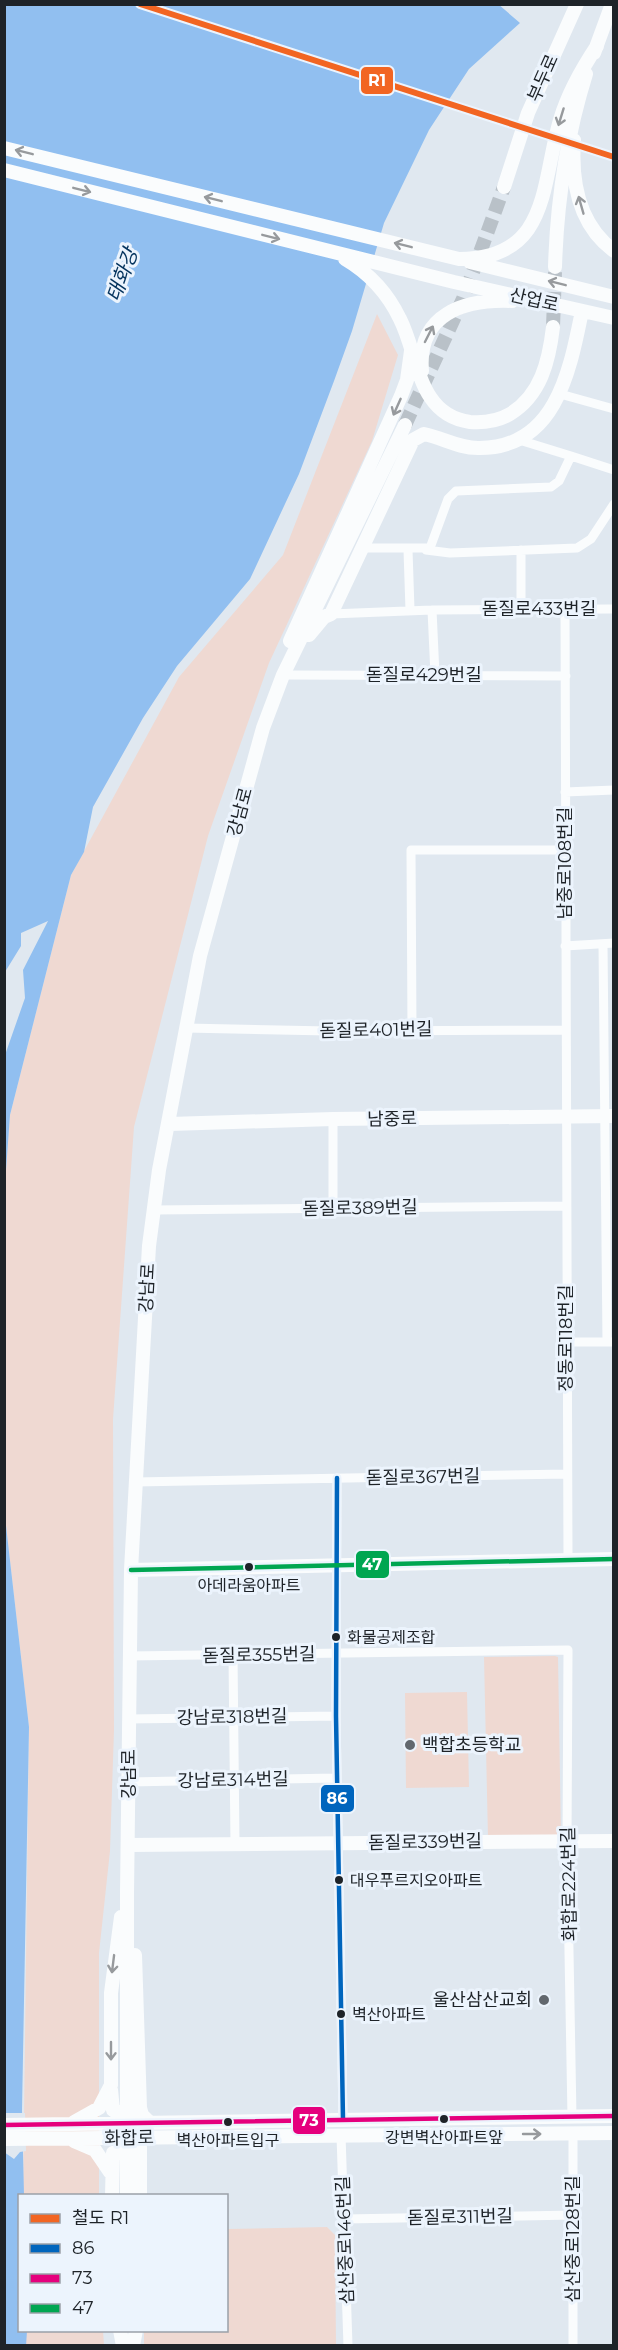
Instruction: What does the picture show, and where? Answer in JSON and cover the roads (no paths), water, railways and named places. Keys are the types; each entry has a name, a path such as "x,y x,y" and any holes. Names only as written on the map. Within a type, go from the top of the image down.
{"main road":[{"name":"부두로","path":"504,187 531,104 577,4"},
{"path":"555,267 560,183 579,97 612,4"},
{"path":"459,259 482,258 501,252 518,242 532,225 542,203 566,101 597,46"},
{"path":"579,97 574,146 578,194 588,224 614,252"},
{"name":"산업로","path":"4,148 614,297"},
{"path":"4,170 327,251 347,259 374,280 401,320 426,391 443,411 467,421 494,421 523,405 539,383 550,352 553,327"},
{"name":"산업로","path":"327,251 614,318"},
{"path":"426,391 422,351 431,328 444,315 474,303 507,300 546,302"},
{"path":"293,655 319,623 331,614 415,437 428,435 462,447 498,446 515,439 546,417 560,394 570,366 582,311"},
{"path":"263,728 270,698 286,651 401,396 407,380 411,351"},
{"name":"강남로","path":"127,2194 127,1893 131,1570 154,1210 200,956 263,728 283,675 405,425"},
{"name":"남중로","path":"170,1124 333,1119 608,1116"},
{"path":"131,1570 614,1559"},
{"name":"돋질로339번길","path":"128,1845 614,1841"},
{"path":"127,1893 138,1993 140,2108 142,2115 150,2123"},
{"path":"127,1893 118,1929 111,1993 111,2106 116,2112 135,2112 140,2108"},
{"path":"111,2085 99,2108 66,2132 95,2150 107,2164 112,2178"},
{"name":"화합로","path":"4,2139 150,2123 610,2115"},
{"path":"572,2117 583,2118 587,2125 582,2132 573,2133"},
{"name":"화합로","path":"4,2125 150,2138 610,2134"},
{"path":"140,2194 141,2144 150,2138"},
{"path":"112,2194 113,2152 133,2150 140,2156"}],"street":[{"path":"560,394 614,409"},
{"path":"515,439 614,470"},
{"path":"426,550 434,543 448,499 456,490 555,486 571,456"},
{"path":"361,548 450,552 570,549 586,544 614,504"},
{"path":"408,550 410,610"},
{"path":"521,550 521,609"},
{"name":"돋질로433번길","path":"331,614 465,609 614,609"},
{"path":"432,610 435,675"},
{"name":"남중로108번길","path":"565,1117 566,610"},
{"name":"돋질로429번길","path":"283,675 566,676"},
{"path":"565,792 614,790"},
{"path":"412,1030 411,849 566,850"},
{"path":"565,946 608,943 610,1342 567,1342"},
{"name":"돋질로401번길","path":"186,1028 329,1031 565,1030"},
{"name":"정동로118번길","path":"565,1117 568,1560"},
{"path":"333,1119 333,1209"},
{"name":"돋질로389번길","path":"154,1210 566,1206"},
{"name":"돋질로367번길","path":"135,1482 567,1474"},
{"path":"337,1478 336,1778 343,2119"},
{"name":"돋질로355번길","path":"129,1656 568,1650"},
{"name":"화합로224번길","path":"568,1650 567,1841 572,2117"},
{"path":"233,1655 235,1844"},
{"name":"강남로318번길","path":"129,1719 336,1716"},
{"name":"강남로314번길","path":"129,1782 336,1778"},
{"name":"삼산중로128번길","path":"573,2133 573,2346"},
{"name":"삼산중로146번길","path":"341,2135 348,2346"},
{"name":"돋질로311번길","path":"345,2219 574,2215"}],"water":[{"name":"태화강","path":"498,4 520,23 469,69 429,130 384,223 352,331 299,474 250,579 177,666 143,718 93,807 84,852 71,875 10,1115 5,1184 5,1055 25,998 23,970 48,921 21,933 21,946 5,972 5,5"},
{"path":"4,1508 29,1727 22,2111 24,2194 18,2194 18,2332 27,2332 26,2346 4,2345"}],"tunnel":[{"path":"405,425 463,299 504,187"},
{"path":"553,327 555,272"}],"rail line":[{"name":"R1","path":"140,4 614,157"}],"place":[{"name":"아데라움아파트","path":"249,1567"},
{"name":"화물공제조합","path":"336,1637"},
{"name":"백합초등학교","path":"410,1745"},
{"name":"대우푸르지오아파트","path":"339,1880"},
{"name":"울산삼산교회","path":"544,2000"},
{"name":"벽산아파트","path":"341,2014"},
{"name":"강변벽산아파트앞","path":"444,2119"},
{"name":"벽산아파트입구","path":"228,2122"}]}
